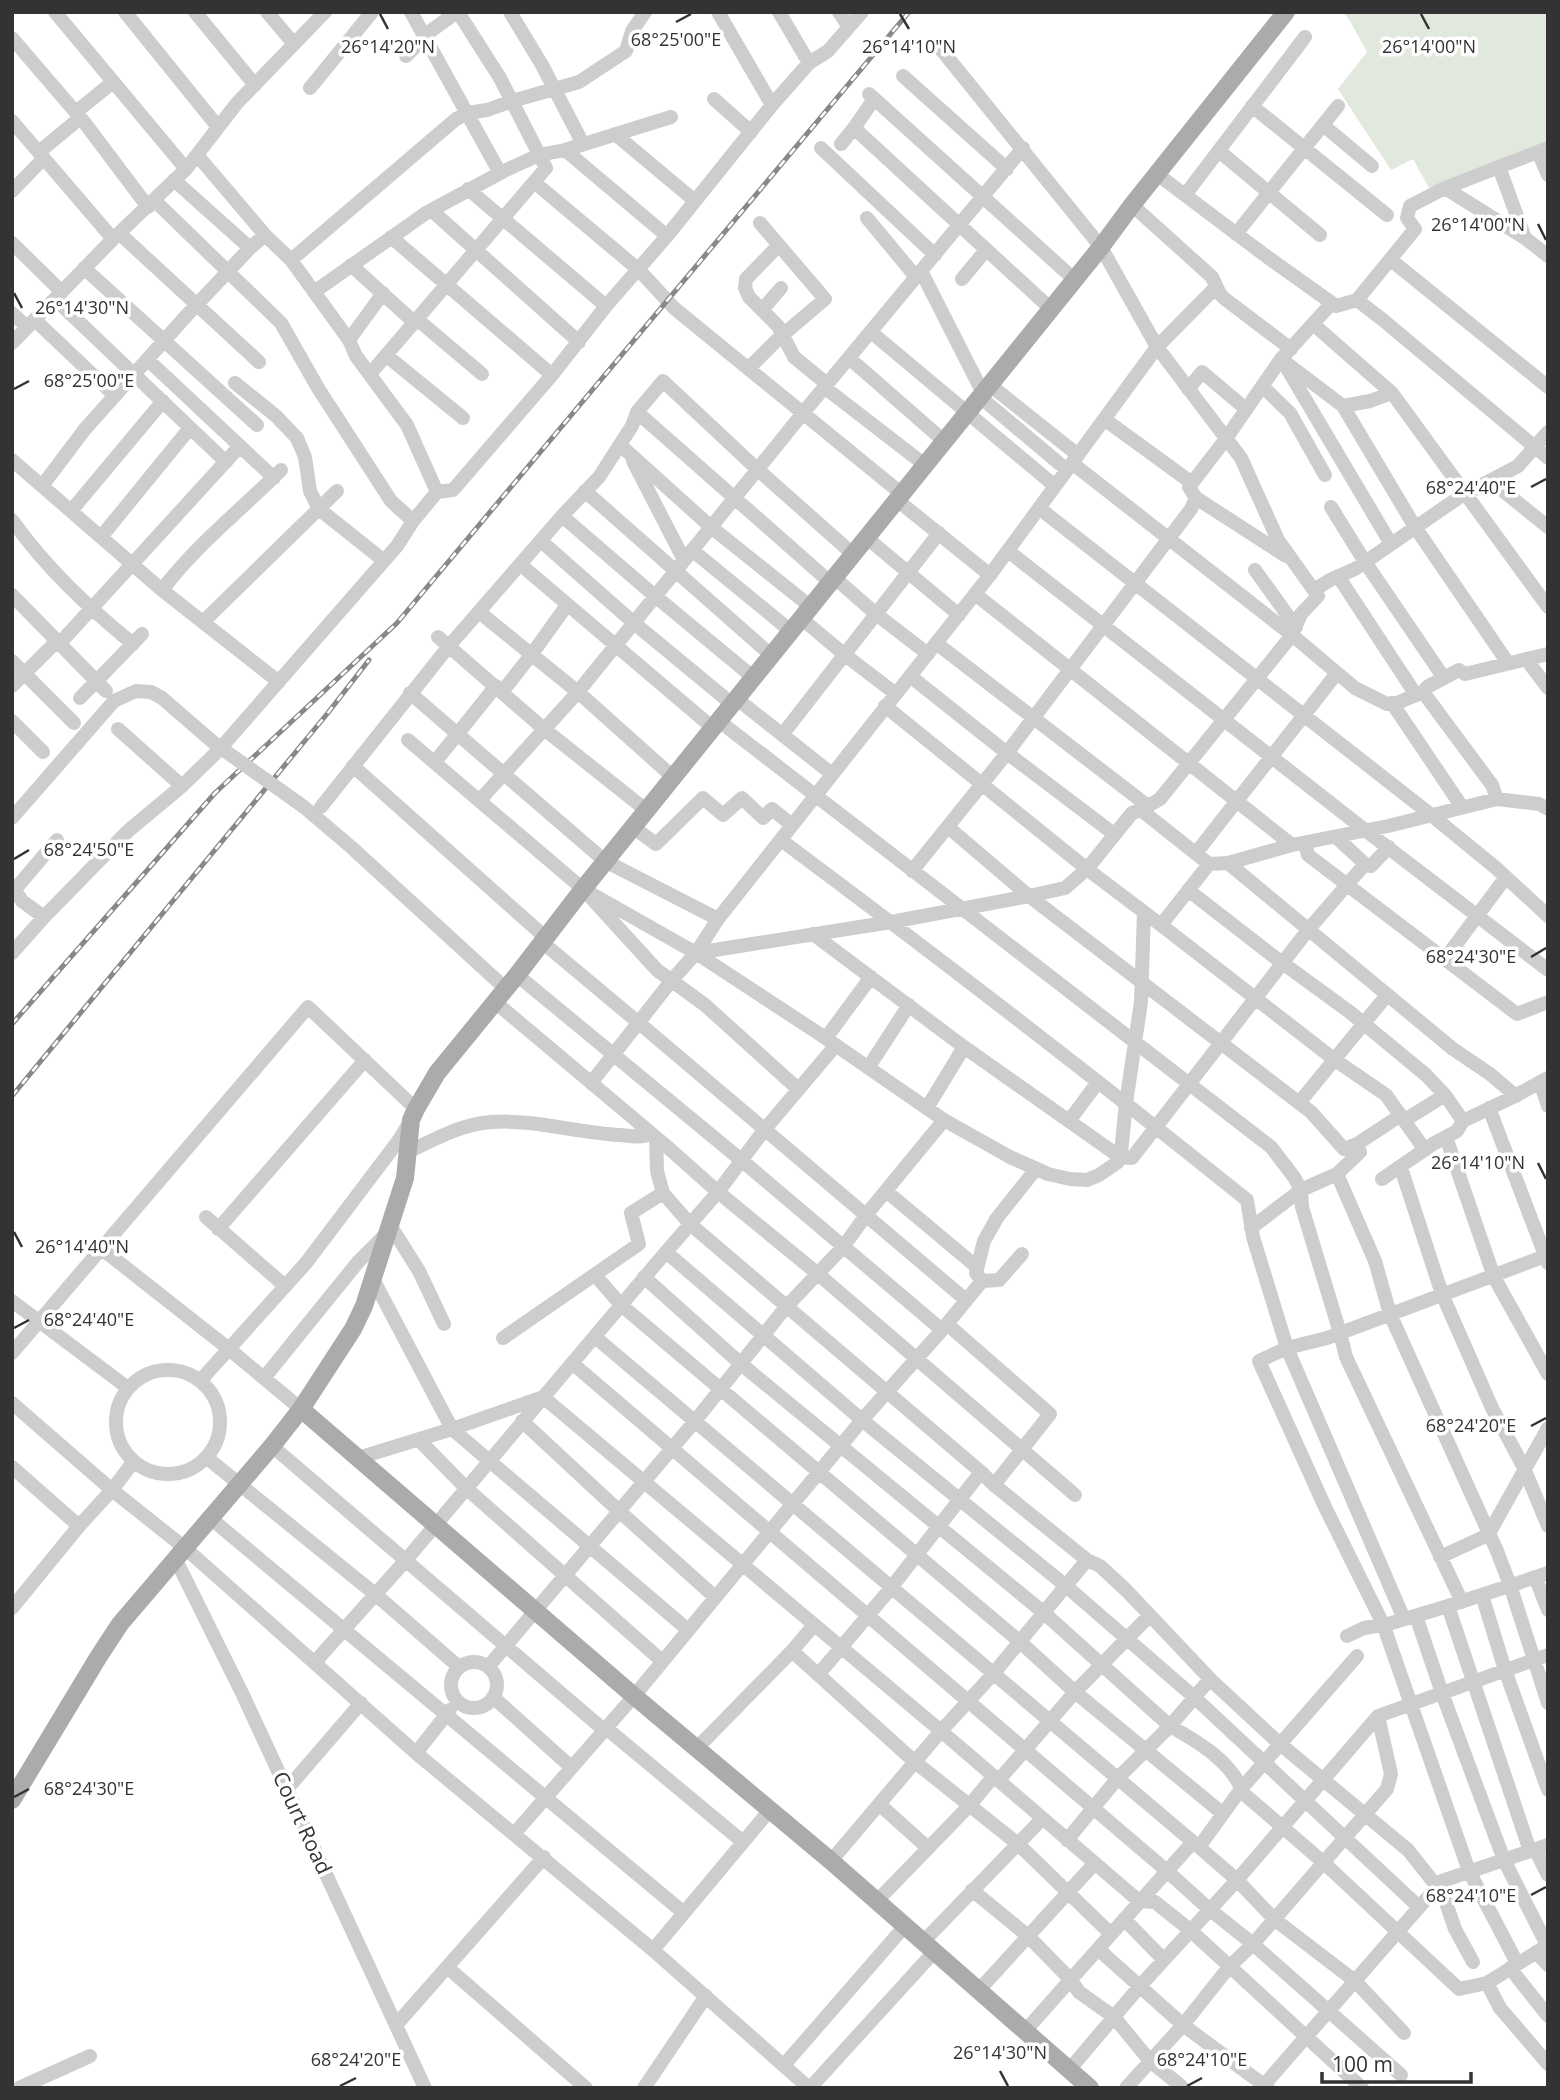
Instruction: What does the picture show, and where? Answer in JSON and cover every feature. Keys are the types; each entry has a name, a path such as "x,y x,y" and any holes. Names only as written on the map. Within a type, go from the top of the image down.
{"main road":[{"path":"12,1800 113,1635 209,1517 272,1446 301,1409 353,1329 373,1279 405,1178 406,1153 413,1115 437,1073 1075,280 1286,12"},
{"path":"301,1409 634,1696 831,1861 1090,2088"}],"street":[{"path":"55,12 186,169"},
{"path":"195,12 255,85"},
{"path":"267,12 294,44"},
{"path":"12,343 116,236 186,169 237,103 325,12"},
{"path":"310,88 372,12"},
{"path":"411,12 500,173"},
{"path":"370,374 546,168 500,78 457,12 425,37 406,57"},
{"path":"510,12 555,89 583,144"},
{"path":"291,260 456,119 579,82 626,51 632,31 645,12"},
{"path":"718,12 772,105"},
{"path":"779,12 810,64"},
{"path":"839,12 849,27"},
{"path":"12,953 128,831 182,786 219,750 397,546 437,492 453,490 552,375 772,105 810,64 828,51 862,12"},
{"path":"133,15 218,127"},
{"path":"1185,195 1304,37"},
{"path":"12,38 151,204 228,271 281,323 318,388 391,502 413,521"},
{"path":"696,953 891,922 1065,888 1087,869 1132,813 1160,799 1294,631 1301,614 1318,596 1278,540 1241,458 1157,347 1101,247 940,48"},
{"path":"903,76 1007,169"},
{"path":"13,188 78,115 113,82"},
{"path":"841,144 854,128 871,97 1075,280"},
{"path":"714,99 751,132"},
{"path":"1252,106 1387,215"},
{"path":"1236,233 1338,106"},
{"path":"314,292 431,210 500,173 539,155 671,117"},
{"path":"12,121 116,236 197,304 259,362"},
{"path":"1323,125 1373,166"},
{"path":"854,128 1051,309"},
{"path":"615,134 695,201"},
{"path":"821,148 935,256"},
{"path":"480,800 578,692 757,469 1023,148"},
{"path":"565,149 667,236"},
{"path":"1157,174 1335,306 1357,300 1415,229 1407,218 1410,206 1445,188 1543,150 1548,175"},
{"path":"1219,151 1320,234"},
{"path":"197,155 265,235 291,260 349,340 356,356 407,425 437,492"},
{"path":"1499,167 1525,238"},
{"path":"174,180 250,248"},
{"path":"534,182 639,270 674,308 803,413 990,575"},
{"path":"1445,188 1525,238 1548,256"},
{"path":"468,189 606,306"},
{"path":"1132,205 1212,277 1225,299 1343,406 1415,527 1508,663"},
{"path":"431,210 579,342"},
{"path":"867,218 919,274 984,392 1169,539 1294,631 1354,688 1387,704 1419,693 1460,670 1465,674 1548,654"},
{"path":"749,369 825,299 760,223"},
{"path":"43,486 85,429 197,304 265,235"},
{"path":"391,237 552,375"},
{"path":"12,243 134,375 226,462"},
{"path":"779,245 746,279 745,288 749,298 778,326 794,357 825,386 925,465"},
{"path":"962,279 986,250"},
{"path":"1391,260 1548,387"},
{"path":"351,265 482,374"},
{"path":"84,268 257,425"},
{"path":"591,1083 671,980 696,953 718,919 990,575 1157,347 1216,287"},
{"path":"762,310 781,288"},
{"path":"349,340 383,293"},
{"path":"1357,300 1548,458"},
{"path":"912,871 1007,753 1136,584 1191,509 1194,491 1262,386 1286,354 1332,303"},
{"path":"12,313 31,324 115,396"},
{"path":"1313,324 1392,393 1548,607"},
{"path":"871,331 1055,486"},
{"path":"1286,354 1308,403 1391,544"},
{"path":"387,356 463,418"},
{"path":"849,358 944,441"},
{"path":"148,360 240,446 277,474 199,546 162,590"},
{"path":"1188,389 1202,372 1246,409"},
{"path":"321,807 410,693 444,642 479,612 624,449 637,412 663,381 853,555"},
{"path":"235,383 276,416 297,438 305,457 310,491 319,509 383,560"},
{"path":"1262,386 1290,413 1325,475"},
{"path":"1343,406 1392,393"},
{"path":"71,511 163,401"},
{"path":"1290,413 1308,403"},
{"path":"637,412 734,499 876,614 932,648 1033,718 1209,863 1228,863 1497,799 1539,804 1548,809"},
{"path":"1104,419 1194,491 1292,560"},
{"path":"101,537 190,428"},
{"path":"1314,590 1355,569 1466,494 1518,466 1548,432"},
{"path":"12,686 92,610 240,446"},
{"path":"624,449 711,527 802,619 896,694"},
{"path":"624,449 684,560 772,656"},
{"path":"14,464 162,590 279,682"},
{"path":"1491,481 1548,527"},
{"path":"203,622 337,491"},
{"path":"585,491 684,560 802,619"},
{"path":"1331,507 1444,678"},
{"path":"1039,508 1430,814 1548,916"},
{"path":"562,516 754,678"},
{"path":"12,520 29,545 92,610 138,639 106,691 12,818"},
{"path":"782,735 939,533"},
{"path":"867,538 958,615"},
{"path":"541,541 634,623 734,702 832,774"},
{"path":"1008,551 1548,970"},
{"path":"521,565 615,646 716,725 815,796 1270,1147 1294,1177 1301,1190 1302,1207 1346,1357 1440,1558 1455,1604 1473,1682 1548,1875"},
{"path":"1255,570 1294,631"},
{"path":"1338,576 1419,693 1492,785 1497,799"},
{"path":"12,594 106,691"},
{"path":"975,594 1237,801 1299,844 1308,855 1517,1014 1548,1002"},
{"path":"435,762 532,654 567,605"},
{"path":"479,612 578,692 673,777"},
{"path":"444,642 544,729 646,810"},
{"path":"1526,659 1548,688"},
{"path":"12,662 74,723"},
{"path":"1196,853 1338,673"},
{"path":"910,676 1114,834"},
{"path":"80,698 106,691 151,692 163,698 217,746 304,807 505,988 591,1083 1075,1494"},
{"path":"410,693 605,861 718,919"},
{"path":"1392,703 1461,807"},
{"path":"885,706 1087,869 1335,1060 1386,1095 1425,1150"},
{"path":"12,721 43,751"},
{"path":"118,729 182,786"},
{"path":"408,740 583,889 657,970 705,1005 799,1089"},
{"path":"353,766 639,1023 965,1300"},
{"path":"633,827 656,845 703,798 723,815 742,798 764,818 772,809 792,825"},
{"path":"948,827 1029,896 1311,1112 1344,1149 1445,1096"},
{"path":"1336,836 1365,864 1371,866 1389,847"},
{"path":"44,917 22,901 13,889 57,839"},
{"path":"780,840 1126,1103 1247,1200 1251,1228 1287,1348 1410,1617 1442,1693 1504,1860 1544,1947 1548,1965"},
{"path":"1161,925 1209,863"},
{"path":"1228,863 1453,1049 1516,1096"},
{"path":"813,934 964,1047 1120,1157 1132,1158 1308,930 1365,864"},
{"path":"1444,959 1506,877"},
{"path":"583,889 696,953 944,1119 1010,1157 1070,1180 1087,1180 1109,1169 1120,1157 1142,982 1144,912"},
{"path":"1188,890 1364,1023 1426,1075 1463,1121"},
{"path":"315,1662 406,1560 718,1192 799,1089 871,976"},
{"path":"505,988 614,1056 1050,1414 994,1485"},
{"path":"1299,1103 1387,995"},
{"path":"868,1068 909,1005"},
{"path":"12,1353 308,1007 365,1060 413,1115 400,1140 306,1263 200,1381"},
{"path":"927,1108 964,1047"},
{"path":"218,1229 365,1060"},
{"path":"1382,1179 1457,1131 1463,1121 1544,1080 1548,1105"},
{"path":"1069,1121 1098,1082"},
{"path":"1489,1108 1546,1258 1493,1274 1327,1338 1287,1348 1259,1361 1325,1507 1383,1625 1469,1871 1514,1966 1548,2015"},
{"path":"488,1667 764,1337 786,1307 845,1247 866,1215 944,1119"},
{"path":"406,1153 468,1126 492,1122 528,1123 603,1134 654,1136"},
{"path":"654,1136 657,1171 663,1193 690,1224 994,1485 1087,1560 1100,1566 1210,1679 1280,1744 1408,1850 1438,1885 1455,1929 1473,1962"},
{"path":"1446,1137 1493,1274 1548,1374"},
{"path":"1251,1228 1301,1190 1337,1174 1360,1152 1357,1144"},
{"path":"1401,1168 1442,1294 1492,1408 1524,1468 1548,1526"},
{"path":"514,1834 634,1696 862,1420 944,1327 965,1300 980,1274 984,1241 997,1218 1036,1169"},
{"path":"1337,1174 1375,1261 1390,1314 1480,1510 1510,1586 1548,1703"},
{"path":"887,1191 980,1274 999,1280 1023,1254"},
{"path":"503,1338 639,1244 631,1213 663,1193"},
{"path":"206,1217 285,1286"},
{"path":"264,1378 358,1262 390,1228 419,1271 444,1324"},
{"path":"102,1249 301,1409"},
{"path":"666,1252 862,1420 1066,1586 1193,1696 1419,1907"},
{"path":"595,1275 621,1305 1223,1814"},
{"path":"644,1277 741,1364 1043,1612 1170,1726 1198,1742 1231,1770 1244,1794 1459,1989 1487,1983 1544,1947"},
{"path":"373,1279 453,1429 687,1629"},
{"path":"12,1301 128,1388"},
{"path":"595,1337 1237,1880 1275,1919 1355,1981 1404,2033"},
{"path":"572,1363 1253,1944 1401,2075"},
{"path":"164,1370 181,1371 200,1381 216,1404 220,1420 218,1436 212,1450 201,1462 187,1471 155,1473 141,1467 128,1456 120,1442 116,1426 117,1410 123,1394 134,1382 148,1373 164,1370"},
{"path":"358,1458 453,1429 543,1396"},
{"path":"543,1396 741,1565 942,1731 1139,1901 1155,1902 1190,1930 1362,2088"},
{"path":"12,1403 113,1490 180,1554 315,1662 416,1752 653,1950 806,2087 928,1947 972,1890 1042,1819"},
{"path":"522,1421 715,1597"},
{"path":"1440,1558 1488,1535 1544,1434"},
{"path":"1544,1434 1548,1454"},
{"path":"419,1440 466,1488 662,1661"},
{"path":"272,1446 605,1729 743,1842"},
{"path":"206,1457 375,1594 459,1667"},
{"path":"12,1608 79,1526 113,1490 134,1461"},
{"path":"12,1467 79,1526"},
{"path":"818,1675 891,1588 981,1472"},
{"path":"209,1517 684,1913"},
{"name":"Court Road","path":"180,1554 425,2088"},
{"path":"831,1861 994,1673 1087,1560"},
{"path":"1347,1636 1364,1628 1455,1604 1541,1575 1548,1610"},
{"path":"1482,1595 1505,1670 1547,1784"},
{"path":"876,1902 1025,1749 1149,1616"},
{"path":"697,1748 814,1625"},
{"path":"792,1651 915,1762 1018,1844 1111,1934"},
{"path":"1070,2068 1378,1716 1548,1655"},
{"path":"1026,2031 1139,1901 1223,1814 1263,1763 1357,1656"},
{"path":"473,1662 488,1667 496,1680 497,1688 493,1697 485,1705 478,1707 464,1705 458,1701 453,1695 451,1681 459,1667 473,1662"},
{"path":"1067,1840 1117,1779 1170,1726 1210,1679"},
{"path":"493,1697 571,1767"},
{"path":"416,1752 458,1701"},
{"path":"287,1789 361,1703"},
{"path":"1126,2088 1184,2025 1229,1967 1253,1944 1387,1789 1391,1774 1378,1716"},
{"path":"879,1804 928,1848"},
{"path":"653,1950 770,1810"},
{"path":"1098,1949 1184,2025 1266,2086 1442,1881 1537,1848"},
{"path":"396,2025 544,1857"},
{"path":"979,1990 1094,1863"},
{"path":"972,1890 1028,1936 1071,1980 1079,1992 1114,2017 1150,2061 1181,2086"},
{"path":"1124,1919 1164,1960"},
{"path":"784,2065 905,1926"},
{"path":"447,1967 586,2088"},
{"path":"1487,1983 1500,2008 1548,2064"},
{"path":"644,2088 706,1996"},
{"path":"19,2088 90,2056"}],"shaded area":[{"path":"1343,12 1548,12 1548,141 1429,188 1413,159 1391,170 1338,89 1367,52"}],"railway":[{"path":"12,1024 215,793 397,623 909,12"},
{"path":"12,1096 369,660"}]}
